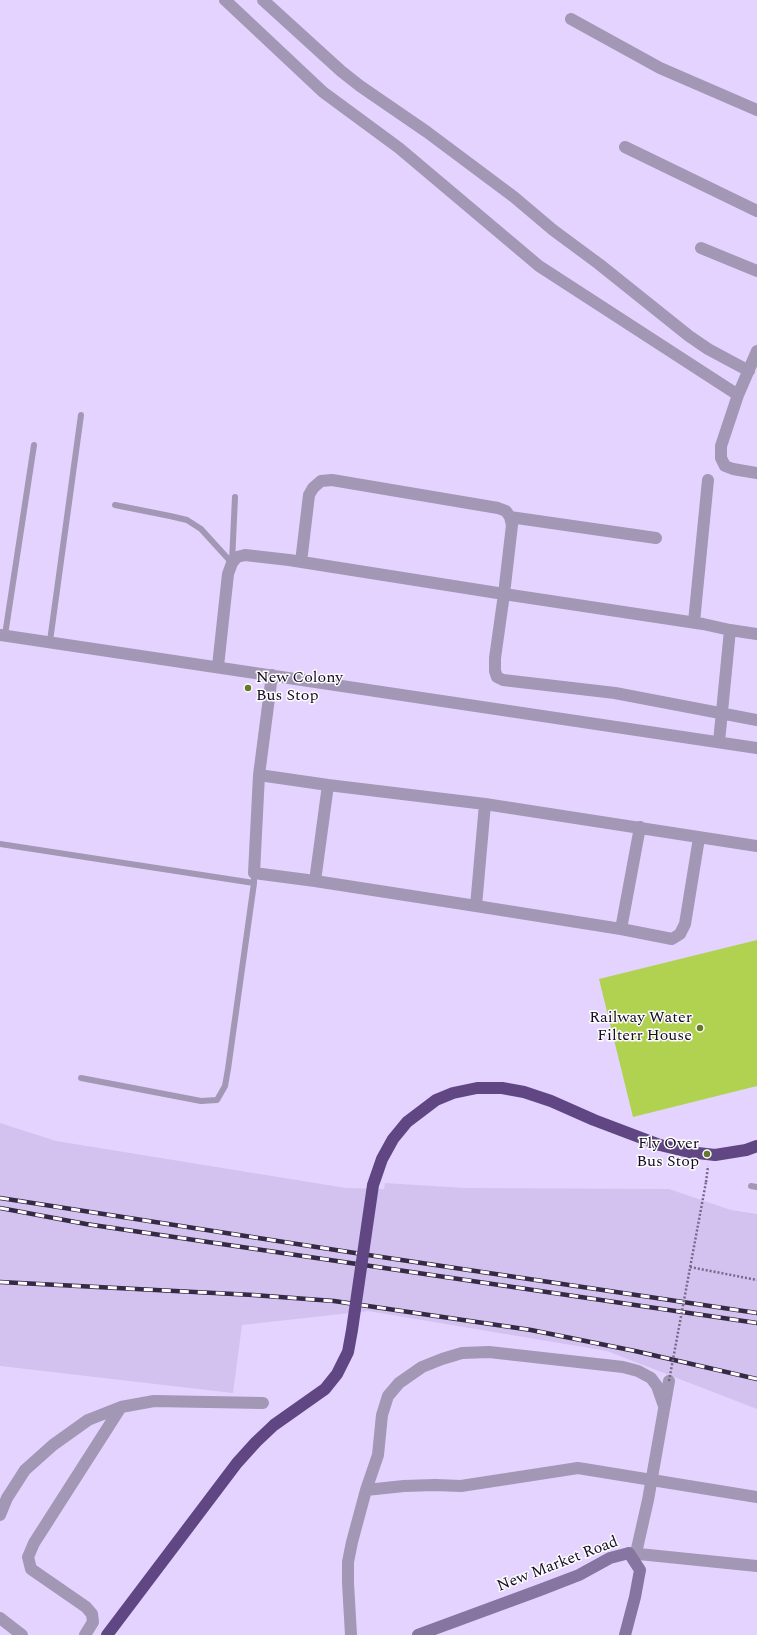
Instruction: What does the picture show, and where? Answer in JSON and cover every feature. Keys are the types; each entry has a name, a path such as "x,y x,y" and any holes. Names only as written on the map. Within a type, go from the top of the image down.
{"highway":[{"path":"107,1635 242,1458 256,1442 274,1425 325,1389 336,1374 348,1352 373,1185 382,1159 393,1139 407,1122 436,1100 453,1093 477,1088 502,1088 524,1092 551,1101 594,1120 660,1145 689,1152 715,1155 746,1150 757,1146"}],"street":[{"path":"225,0 323,92 399,148 539,266 738,395"},
{"path":"263,0 341,71 360,86 427,132 514,197 553,230 599,264 689,336 708,349 749,371"},
{"path":"571,19 660,68 757,110"},
{"path":"625,147 757,211"},
{"path":"701,248 757,272"},
{"path":"757,351 738,395 721,446 721,458 726,466 733,469 757,472"},
{"path":"301,562 309,495 313,488 321,481 332,480 498,508 506,511 510,517 512,525 495,658 495,671 497,676 503,680 615,693 757,720"},
{"path":"694,622 708,480"},
{"path":"510,517 656,538"},
{"path":"218,666 228,574 232,563 237,557 245,555 301,562 694,622 757,634"},
{"path":"719,742 730,630"},
{"path":"2,635 218,666 757,748"},
{"path":"272,675 259,775 254,878 315,881 621,929 672,939 680,934 685,924 699,838"},
{"path":"259,775 485,804 757,846"},
{"path":"315,881 328,785"},
{"path":"476,906 485,804"},
{"path":"621,929 640,827"},
{"path":"351,1635 348,1607 348,1562 366,1490 378,1455 382,1415 388,1396 399,1383 422,1367 442,1359 462,1353 489,1352 623,1367 638,1371 651,1378 657,1386 664,1406"},
{"path":"669,1381 651,1480 632,1553 757,1566"},
{"path":"0,1514 7,1498 25,1470 53,1445 88,1420 121,1407 154,1401 263,1403"},
{"path":"85,1635 92,1622 92,1614 86,1607 31,1569 28,1557 34,1543 121,1407"},
{"path":"366,1490 404,1486 461,1486 578,1468 757,1497"},
{"name":"New Market Road","path":"418,1635 579,1575 610,1558 632,1553 640,1570 625,1635"},
{"path":"0,1618 22,1635"}],"lane":[{"path":"50,642 81,415"},
{"path":"2,635 34,445"},
{"path":"232,563 235,498"},
{"path":"115,506 187,520 201,529 232,563"},
{"path":"0,844 254,878 228,1069 225,1086 217,1100 202,1101 81,1078"}],"path":[{"path":"669,1381 706,1182"},
{"path":"690,1267 757,1280"}],"shaded area":[{"path":"757,940 757,1086 633,1117 599,979"},
{"path":"0,1123 56,1141 346,1188 384,1189 385,1183 465,1188 669,1189 731,1210 757,1214 757,1409 607,1351 368,1311 242,1325 233,1393 0,1366"}],"railway":[{"path":"0,1198 757,1313"},
{"path":"0,1208 86,1224 757,1323"},
{"path":"0,1282 253,1295 334,1301 531,1330 635,1351 757,1379"}],"place":[{"name":"New Colony Bus Stop","path":"248,688"},
{"name":"Railway Water Filterr House","path":"700,1028"},
{"name":"Fly Over Bus Stop","path":"707,1154"}]}
